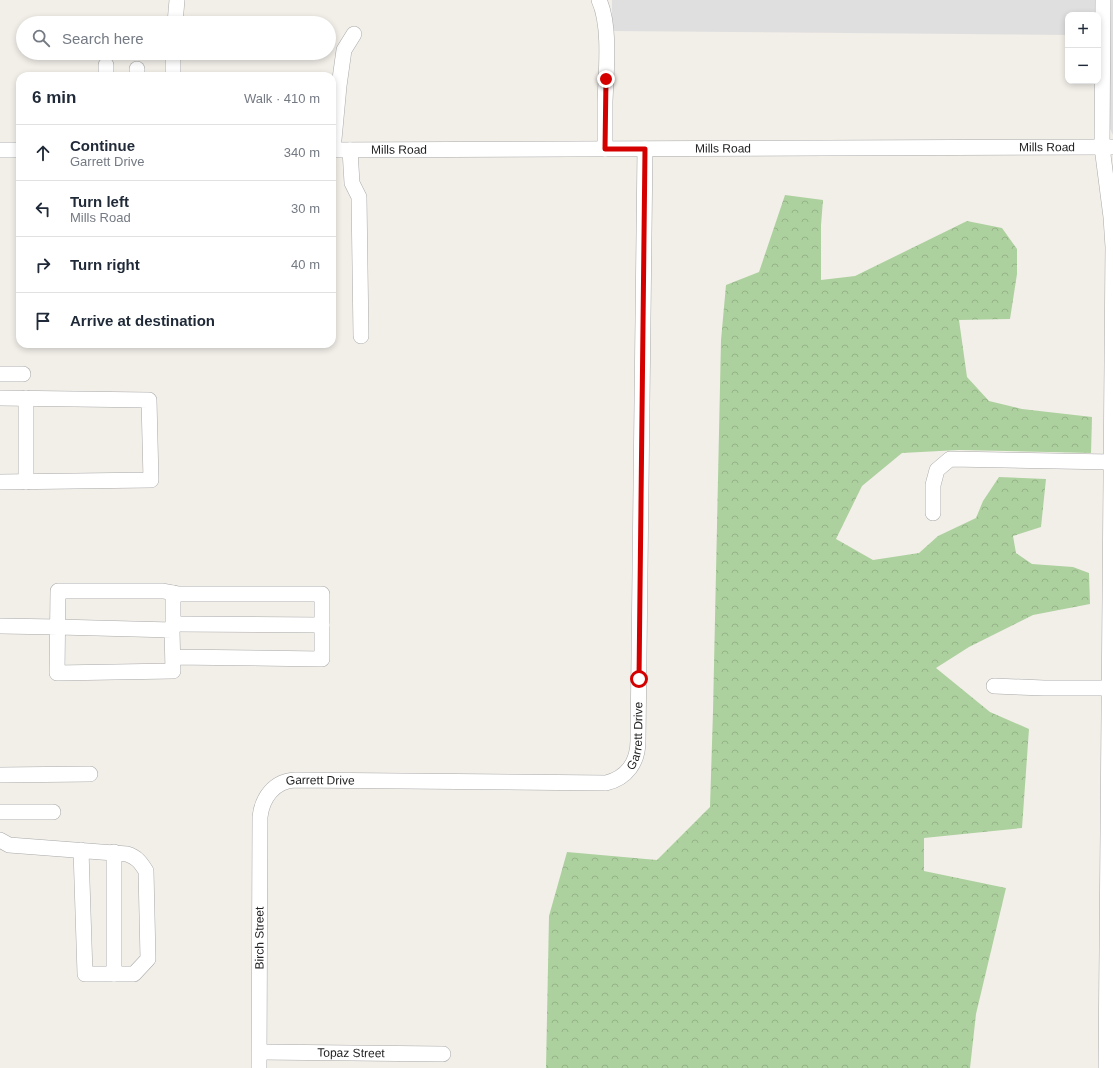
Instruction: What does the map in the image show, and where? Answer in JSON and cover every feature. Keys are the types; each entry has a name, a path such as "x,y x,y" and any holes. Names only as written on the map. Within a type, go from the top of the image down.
{"street":[{"path":"176,16 177,0"},
{"path":"599,0 602,5 605,26 605,149"},
{"path":"1103,0 1107,147 1113,247 1109,688 1110,806 1106,1068"},
{"path":"336,113 344,50 354,34"},
{"path":"173,60 173,72"},
{"name":"Mills Road","path":"336,150 1107,147"},
{"name":"Garrett Drive","path":"261,807 273,789 280,783 291,780 606,783 620,777 633,765 637,754 638,741 645,149"},
{"path":"0,150 16,150"},
{"path":"350,150 352,183 358,197 361,336"},
{"path":"0,374 23,374"},
{"path":"0,398 149,400 151,480 0,482"},
{"path":"26,398 26,482"},
{"path":"933,514 934,485 937,470 950,459 1111,462"},
{"path":"173,593 172,627 173,671 57,673 58,591 163,591 179,594 322,594 322,659 173,657"},
{"path":"0,626 172,627 322,625"},
{"path":"994,686 1064,689 1109,688"},
{"path":"0,775 90,774"},
{"name":"Birch Street","path":"260,1068 261,807"},
{"path":"0,812 53,812"},
{"path":"0,840 9,845 114,852 134,856 146,871 148,959 134,974 85,974 81,850"},
{"path":"114,852 114,974"},
{"name":"Topaz Street","path":"260,1052 443,1054"}],"shaded area":[{"path":"612,0 1096,0 1096,12 1065,12 1065,35 612,31"},
{"path":"1108,0 1113,0 1113,135 1107,123"}],"green space":[{"path":"785,195 823,200 821,225 821,280 855,276 967,221 1002,228 1017,249 1017,274 1010,319 959,320 967,377 989,401 1022,409 1092,417 1091,453 959,450 902,453 862,486 836,539 873,560 919,553 938,536 976,518 983,501 999,477 1046,479 1041,527 1013,536 1016,553 1032,564 1073,567 1089,573 1090,604 1033,615 969,647 936,668 990,712 1029,729 1022,828 924,838 924,871 1006,888 976,1014 970,1068 546,1068 549,916 567,852 657,860 710,807 721,340 726,285 759,272"}],"route":[{"path":"606,79 605,149 645,149 639,679"}]}
